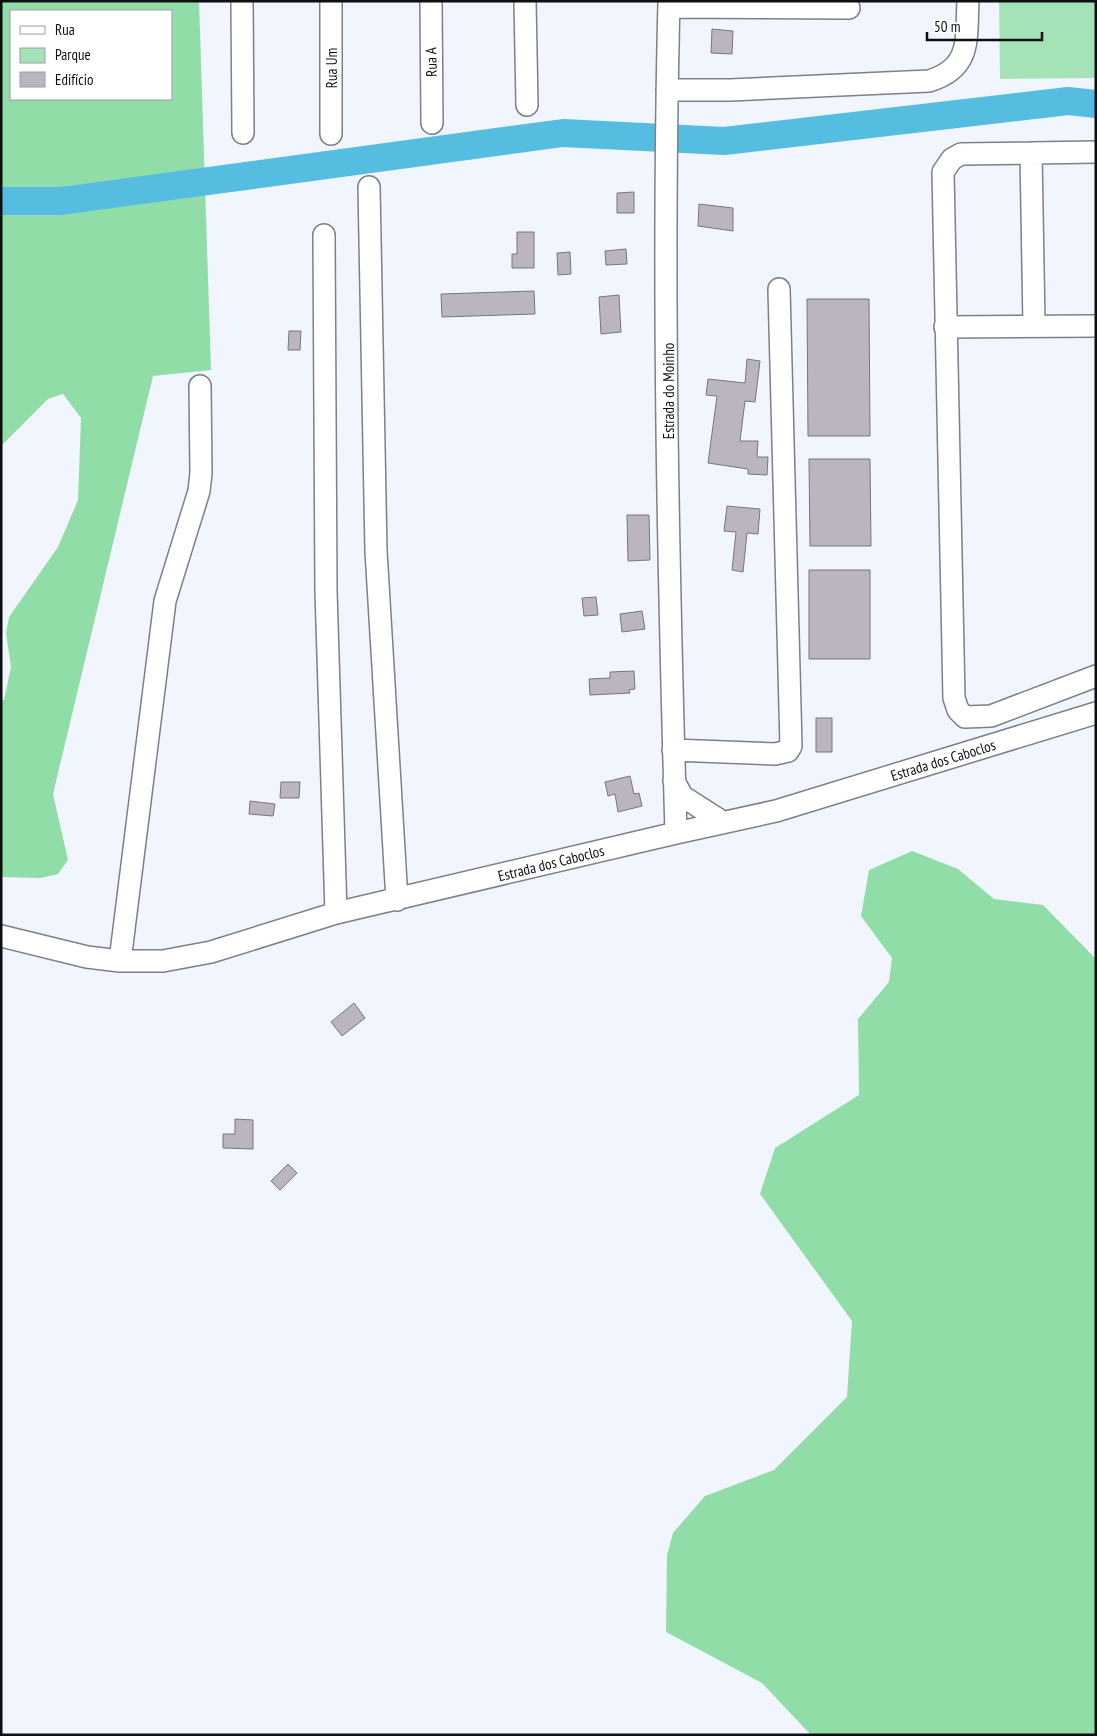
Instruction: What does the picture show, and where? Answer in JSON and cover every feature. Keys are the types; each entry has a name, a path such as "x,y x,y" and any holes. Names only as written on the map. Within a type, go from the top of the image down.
{"street":[{"path":"242,1 243,133"},
{"name":"Rua Um","path":"330,134 331,1"},
{"name":"Rua A","path":"431,1 432,124"},
{"path":"526,1 527,105"},
{"path":"667,90 730,90 929,81 943,77 954,70 961,58 966,41 968,1"},
{"path":"669,4 849,8"},
{"name":"Estrada do Moinho","path":"669,4 666,119 668,567 676,832"},
{"path":"1096,152 961,154 952,159 943,172 954,698 958,710 965,717 991,716 1096,676"},
{"path":"1030,153 1034,325"},
{"path":"369,187 376,551 397,900"},
{"path":"324,235 326,591 336,913"},
{"path":"673,750 775,754 788,751 791,746 779,289"},
{"path":"945,327 1096,326"},
{"path":"120,961 165,601 199,491 201,473 200,386"},
{"name":"Estrada dos Caboclos","path":"1,936 87,957 120,961 164,961 211,952 336,913 676,832 776,811 1096,713"},
{"path":"674,781 682,796 718,819 719,823"}],"green space":[{"path":"1,1 199,1 211,370 153,376 53,794 68,860 58,874 40,878 1,877 1,700 4,700 11,667 6,633 9,617 58,547 78,500 81,418 63,394 48,399 1,446"},
{"path":"999,1 1096,1 1096,78 1000,79"},
{"path":"912,851 958,869 994,899 1043,905 1096,959 1096,1735 811,1735 762,1683 666,1632 667,1555 673,1533 705,1496 774,1470 847,1397 852,1321 760,1194 775,1148 859,1095 858,1019 889,982 892,958 861,916 869,870"}],"building":[{"path":"712,29 733,31 732,54 711,53"},
{"path":"634,192 634,213 617,213 617,193"},
{"path":"699,204 733,208 733,231 698,226"},
{"path":"517,232 534,232 534,268 512,268 512,254 517,254"},
{"path":"626,249 627,264 606,265 605,251"},
{"path":"570,252 571,274 558,275 557,253"},
{"path":"534,291 535,314 442,317 441,294"},
{"path":"619,295 621,332 601,334 599,297"},
{"path":"807,299 869,299 870,436 808,436"},
{"path":"289,331 301,331 300,350 288,350"},
{"path":"747,359 760,361 755,402 745,401 740,441 758,441 757,457 768,457 767,475 748,474 748,469 708,463 717,396 706,395 708,379 745,383"},
{"path":"809,459 870,459 871,546 810,546"},
{"path":"727,506 760,509 758,534 747,533 743,572 732,570 736,532 724,531"},
{"path":"627,515 649,515 650,560 628,561"},
{"path":"809,570 870,570 870,659 809,659"},
{"path":"596,597 598,615 584,616 582,598"},
{"path":"642,611 645,629 622,632 620,614"},
{"path":"634,671 635,689 629,690 630,693 590,695 589,679 610,678 610,672"},
{"path":"816,718 832,718 832,752 816,752"},
{"path":"630,776 634,794 639,793 642,806 618,812 615,794 608,796 605,782"},
{"path":"281,782 300,782 299,798 280,798"},
{"path":"250,801 275,804 273,816 249,814"},
{"path":"354,1003 365,1018 342,1036 331,1022"},
{"path":"235,1119 253,1120 253,1149 223,1148 223,1134 235,1134"},
{"path":"288,1164 297,1173 280,1190 271,1181"}],"waterway":[{"path":"1,201 61,201 563,133 724,141 1068,101 1096,104"}]}
